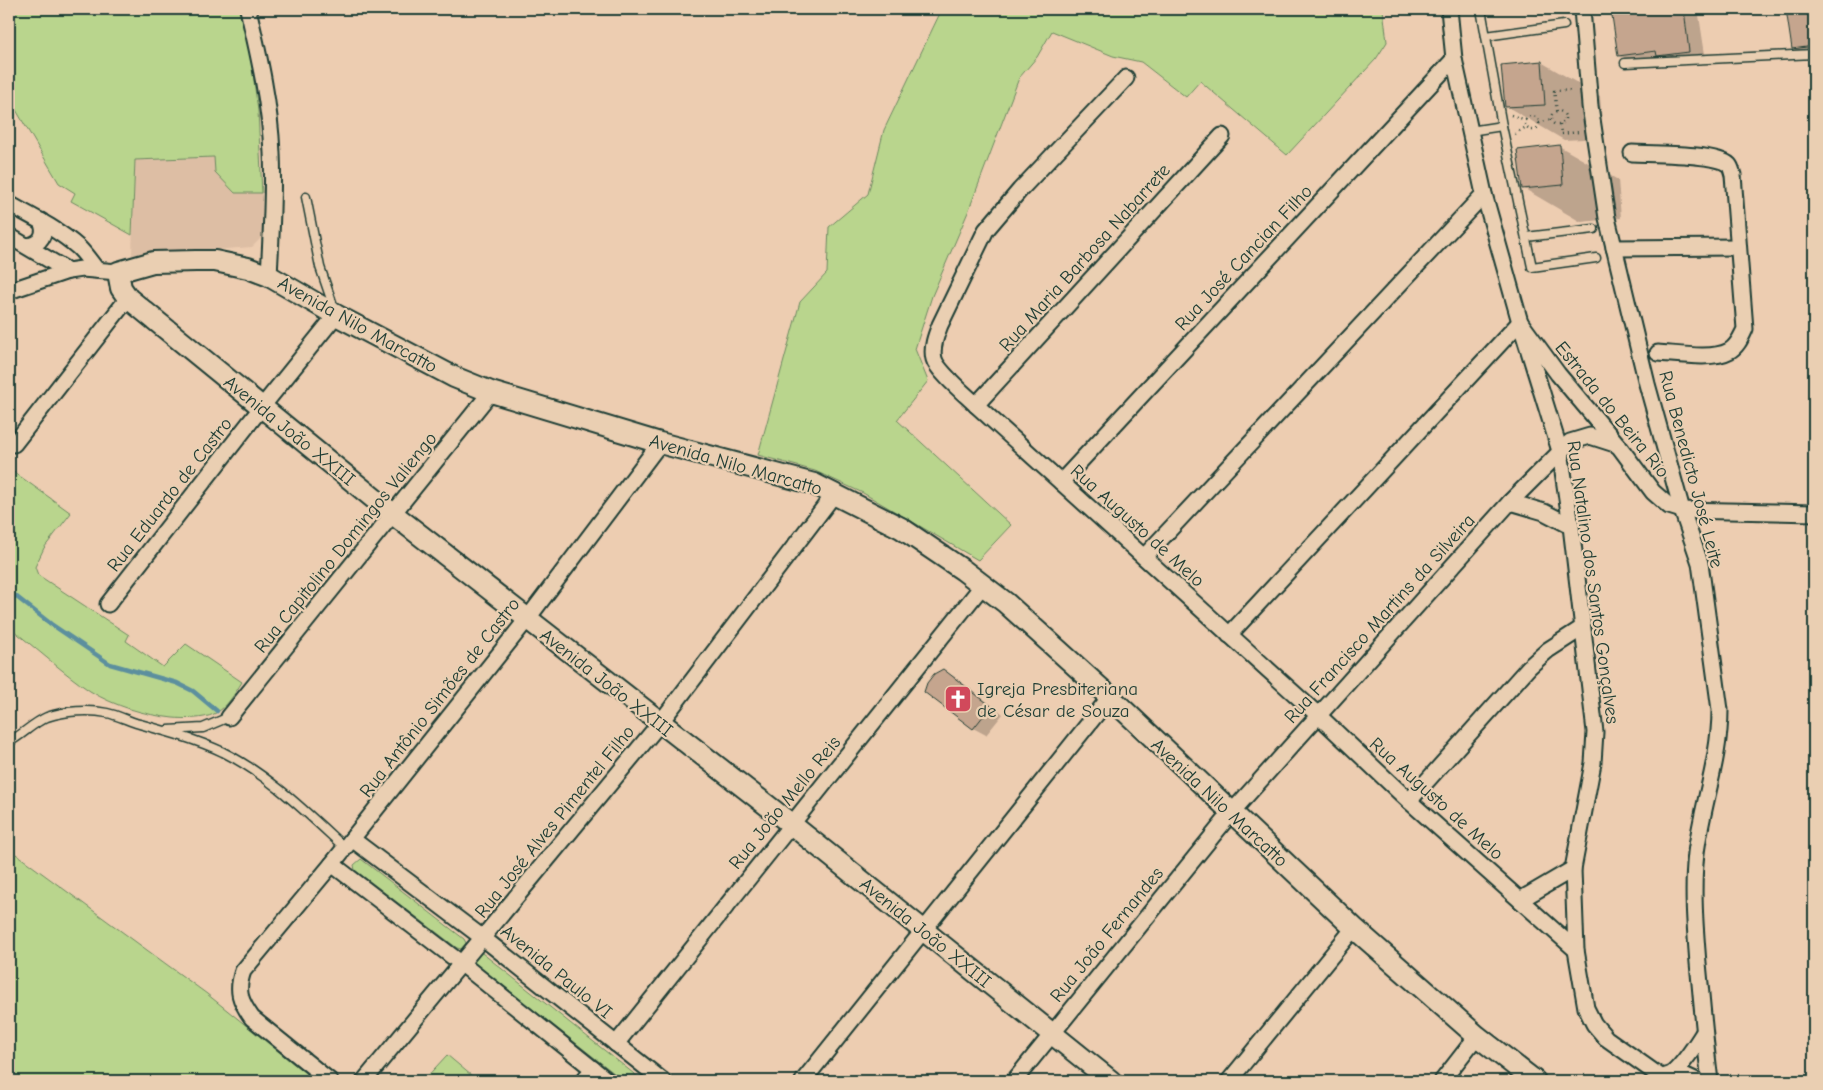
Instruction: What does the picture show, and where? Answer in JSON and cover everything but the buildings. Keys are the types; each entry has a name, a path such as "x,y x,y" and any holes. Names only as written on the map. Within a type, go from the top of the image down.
{"street":[{"path":"248,9 259,54 269,116 272,152 273,193 269,276"},
{"name":"Rua Natalino dos Santos Gonçalves","path":"1449,9 1454,59 1484,194 1520,322 1560,451 1571,526 1595,732 1593,763 1573,869 1576,950 1586,1008 1594,1024 1606,1038 1664,1077 1684,1075 1697,1081"},
{"name":"Rua Benedicto José Leite","path":"1582,9 1590,106 1607,218 1647,384 1682,510 1700,563 1720,710 1720,734 1696,853 1695,922 1710,1081"},
{"name":"Rua José Cancian Filho","path":"1061,482 1454,59"},
{"name":"Rua Augusto de Melo","path":"1126,78 1020,190 986,230 934,339 934,359 938,367 976,405 1318,715 1409,801 1576,950"},
{"name":"Rua Maria Barbosa Nabarrete","path":"976,405 1222,136"},
{"path":"1632,153 1702,156 1720,160 1729,165 1734,175 1745,329 1739,342 1729,351 1717,355 1658,353"},
{"path":"1144,557 1484,194"},
{"path":"9,204 41,221 80,248 97,270"},
{"path":"27,246 34,245 40,241 44,227 41,221"},
{"path":"9,236 68,271"},
{"path":"1614,248 1738,247"},
{"name":"Avenida Nilo Marcatto","path":"118,272 153,262 215,261 234,264 269,276 336,315 454,377 491,392 660,443 814,484 901,528 1006,603 1110,697 1354,928 1477,1036 1535,1081"},
{"path":"9,291 68,271 82,269 118,272"},
{"name":"Avenida João XXIII","path":"118,272 121,288 128,298 261,408 393,514 791,824 1111,1081"},
{"path":"14,444 128,298"},
{"name":"Rua Eduardo de Castro","path":"108,604 336,315"},
{"path":"1229,635 1520,322"},
{"name":"Estrada do Beira Rio","path":"1520,322 1558,374 1618,445 1653,492 1669,506 1682,510"},
{"name":"Rua Capitolino Domingos Valiengo","path":"229,717 491,392"},
{"path":"1593,416 1590,436 1618,445"},
{"name":"Rua Francisco Martins da Silveira","path":"1231,813 1510,502 1570,442 1590,436"},
{"name":"Rua Antônio Simões de Castro","path":"330,1081 252,1018 244,1007 239,994 239,983 243,971 349,843 528,618 660,443"},
{"name":"Rua José Alves Pimentel Filho","path":"368,1078 660,723 835,493"},
{"path":"1510,502 1544,512 1571,526"},
{"path":"1682,510 1814,513"},
{"name":"Rua João Mello Reis","path":"616,1044 983,585"},
{"path":"1409,801 1529,667 1548,650 1582,628"},
{"path":"803,1081 1110,697"},
{"name":"Rua João Fernandes","path":"1014,1081 1231,813"},
{"name":"Avenida Paulo VI","path":"349,843 483,938 663,1081"},
{"path":"332,864 462,964 588,1075 608,1081"},
{"path":"1520,900 1573,869"},
{"path":"1229,1081 1354,928"},
{"path":"1664,1077 1688,1055 1704,1032"},
{"path":"1442,1081 1477,1036"}],"lane":[{"path":"1481,9 1500,116 1532,267 1596,258"},
{"path":"1486,36 1564,25"},
{"path":"1625,63 1814,54"},
{"path":"1470,131 1502,126"},
{"path":"306,197 320,267 336,315"},
{"path":"1526,237 1594,229"},
{"path":"9,742 46,718 64,713 88,711 108,713 207,745 248,767 349,843"},
{"path":"164,730 203,728 229,717"}],"path":[{"path":"1557,111 1554,91 1573,89 1574,97"},
{"path":"1538,123 1551,119 1552,115 1557,111"},
{"path":"1557,111 1564,113 1565,117 1565,120 1560,125"},
{"path":"1500,116 1515,116 1526,120"},
{"path":"1526,120 1531,116 1538,123"},
{"path":"1551,119 1560,125"},
{"path":"1526,120 1526,127 1532,130 1536,129 1538,123"},
{"path":"1560,125 1561,134 1579,132 1578,123"}],"shaded area":[{"path":"215,157 234,193 262,193 262,237 252,247 132,256 135,160"}],"green space":[{"path":"9,9 240,9 250,51 258,111 262,193 235,193 215,172 214,157 135,160 132,235 71,201 75,193 59,183 9,98"},
{"path":"942,9 1383,9 1387,42 1376,59 1287,155 1200,81 1186,97 1141,62 1113,56 1052,31 1037,57 1019,78 968,212 932,296 915,349 928,381 897,420 1011,525 978,560 863,493 815,471 758,455 800,302 827,273 829,227 868,194 884,130"},
{"path":"14,472 71,513 44,548 35,567 38,575 129,635 126,641 163,667 186,644 242,682 223,708 210,716 173,718 152,715 119,705 99,696 80,684 9,627 9,480"},
{"path":"9,849 207,994 315,1081 9,1081"},
{"path":"361,859 464,939 466,943 461,949 457,948 355,870 354,865"},
{"path":"481,952 643,1081 624,1081 474,963 474,960"},
{"path":"447,1055 478,1081 423,1081"}],"waterway":[{"path":"9,591 51,624 110,664 177,683 193,691 217,711"}],"place":[{"name":"Igreja Presbiteriana de César de Souza","path":"958,699"}]}
